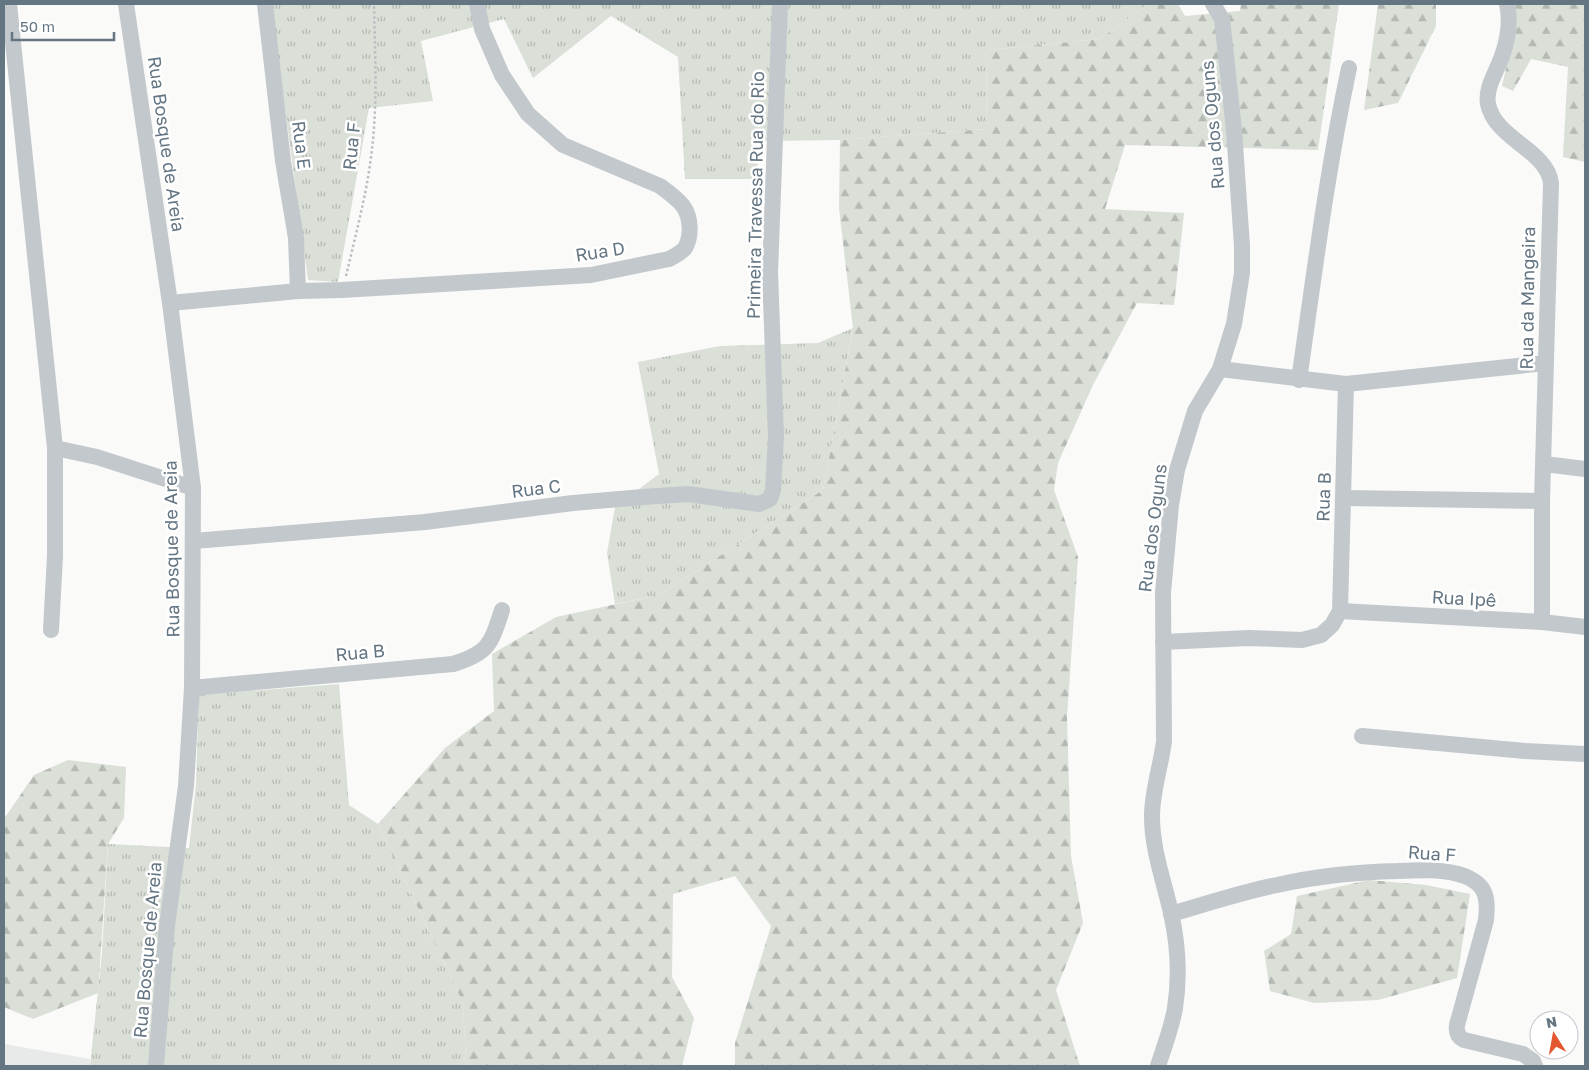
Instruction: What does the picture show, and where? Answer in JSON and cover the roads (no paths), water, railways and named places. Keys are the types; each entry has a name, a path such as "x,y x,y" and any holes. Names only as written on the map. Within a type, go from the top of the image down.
{"street":[{"path":"9,4 55,448 55,556 51,630"},
{"name":"Rua Bosque de Areia","path":"126,4 170,303 193,488 192,688 186,786 167,926 156,1066"},
{"name":"Rua E","path":"265,4 283,161 298,255 298,291"},
{"name":"Rua D","path":"170,303 298,291 591,275 669,259 679,254 684,248 690,228 684,207 660,186 563,145 528,114 502,75 482,29 477,4"},
{"name":"Primeira Travessa Rua do Rio","path":"773,387 770,272 780,4"},
{"name":"Rua dos Oguns","path":"1158,1066 1175,1009 1178,979 1177,952 1171,914 1158,866 1152,816 1154,791 1164,741 1163,593 1171,505 1177,470 1195,411 1220,369 1234,324 1242,273 1242,246 1234,130 1223,11 1212,4"},
{"name":"Rua da Mangeira","path":"1507,4 1509,33 1503,56 1490,87 1488,103 1495,118 1508,135 1544,166 1550,176 1542,501 1542,622"},
{"path":"1300,380 1338,117 1349,68"},
{"path":"1220,369 1346,384 1546,363"},
{"name":"Rua B","path":"1340,611 1346,384"},
{"name":"Rua C","path":"194,541 425,522 573,503 688,494 759,504 770,498 772,490 776,437 773,387"},
{"path":"55,448 97,457 193,488"},
{"path":"1544,464 1585,469"},
{"path":"1343,498 1542,501"},
{"name":"Rua B","path":"192,688 454,664 469,660 489,644 502,610"},
{"path":"1163,642 1248,638 1302,640 1321,635 1332,625 1340,611"},
{"name":"Rua Ipê","path":"1340,611 1542,622 1585,627"},
{"path":"1362,736 1525,751 1585,754"},
{"name":"Rua F","path":"1171,914 1276,885 1317,878 1364,872 1414,870 1459,874 1473,880 1481,888 1486,897 1487,907 1486,920 1457,1025 1459,1036 1464,1040 1523,1054 1533,1060 1536,1066"}]}
